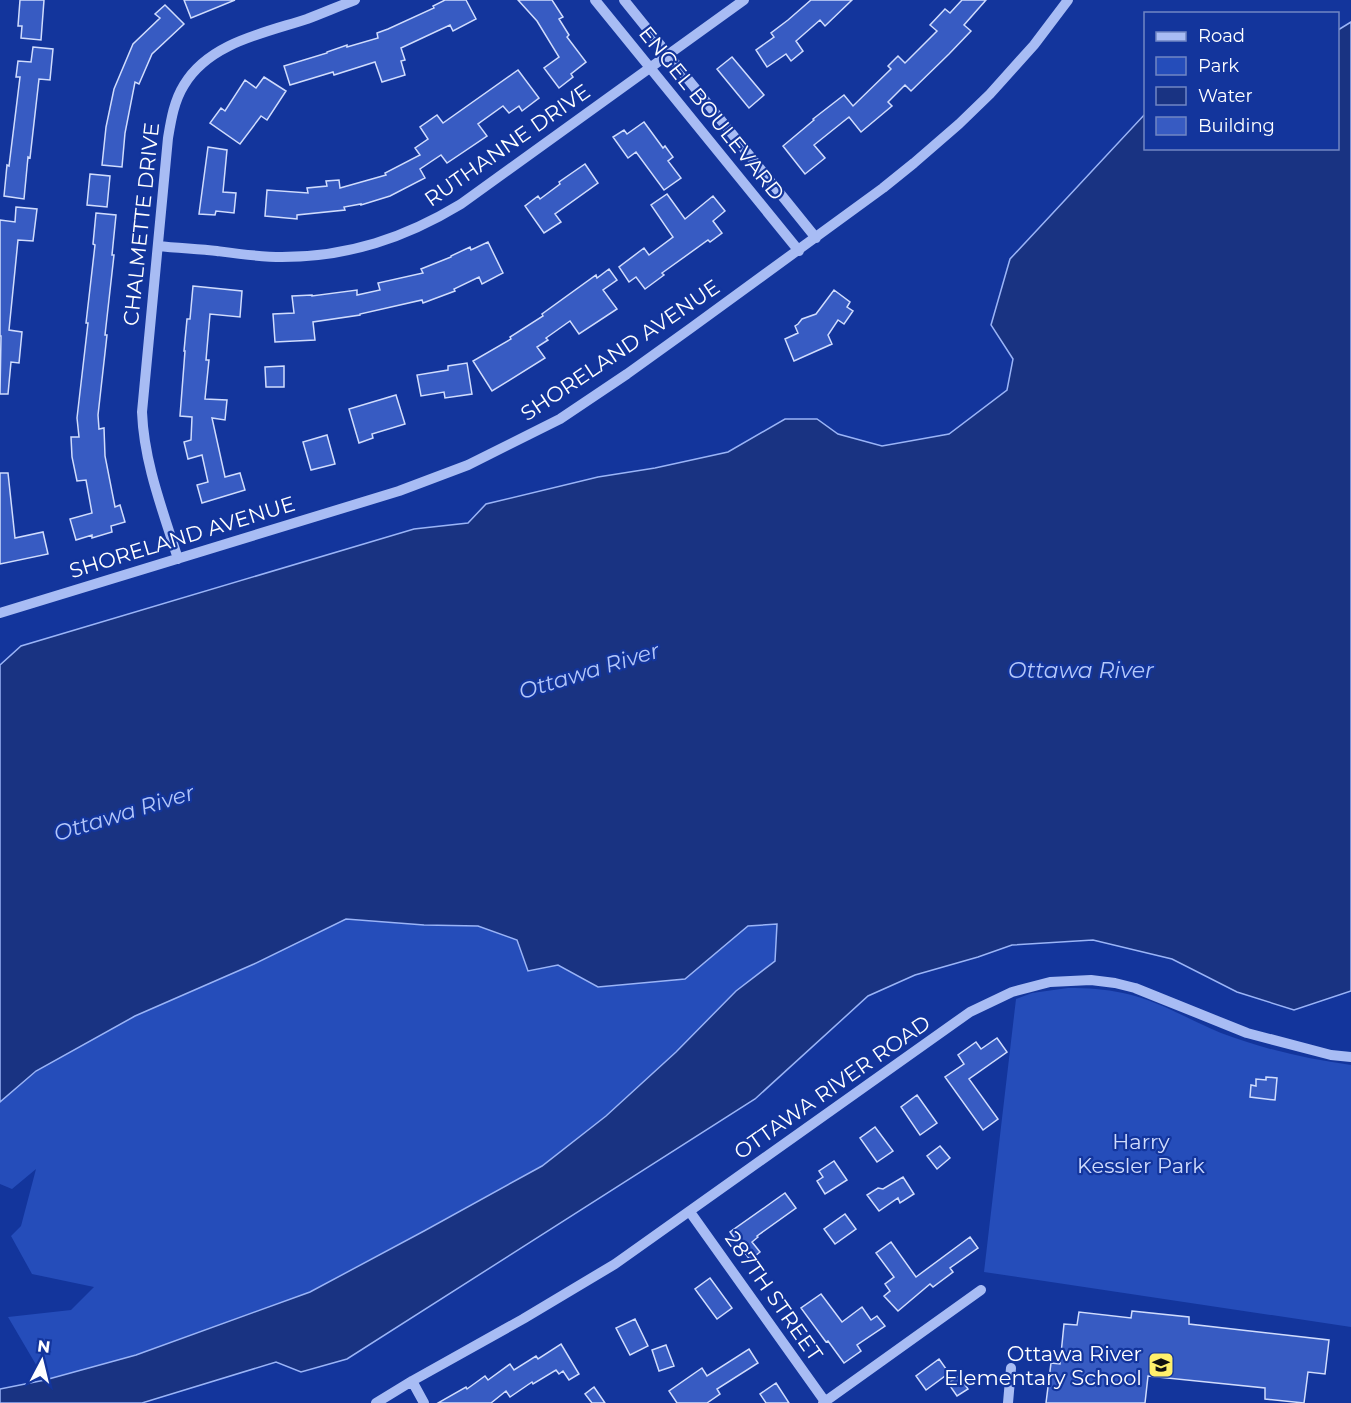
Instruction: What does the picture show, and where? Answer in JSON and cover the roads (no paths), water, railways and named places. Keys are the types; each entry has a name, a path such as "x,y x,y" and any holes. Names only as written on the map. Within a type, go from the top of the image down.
{"street":[{"name":"CHALMETTE DRIVE","path":"178,559 150,472 142,423 142,400 170,123 177,99 188,79 201,64 218,52 355,0"},
{"name":"ENGEL BOULEVARD","path":"595,0 799,251"},
{"name":"ENGEL BOULEVARD","path":"624,0 816,238"},
{"name":"RUTHANNE DRIVE","path":"158,246 291,257 336,253 392,238 431,221 461,204 744,0"},
{"name":"SHORELAND AVENUE","path":"0,612 399,491 468,465 560,419 799,251 925,154 966,117 1029,51 1068,0"},
{"name":"OTTAWA RIVER ROAD","path":"376,1403 615,1264 970,1012 1012,992 1050,982 1091,980 1115,982 1247,1033 1351,1058"},
{"name":"287TH STREET","path":"690,1212 824,1402"},
{"path":"824,1402 981,1290"},
{"path":"1008,1403 1011,1368"},
{"path":"412,1381 424,1403"}],"water":[{"name":"Ottawa River","path":"1351,22 1351,991 1294,1010 1237,992 1172,959 1093,940 1012,945 915,975 868,996 755,1099 347,1359 301,1372 276,1362 142,1403 0,1403 0,1389 45,1380 136,1355 310,1292 542,1166 606,1116 676,1052 736,991 775,961 777,924 748,926 685,979 598,987 558,965 528,971 517,940 478,926 424,925 346,919 254,964 135,1016 36,1071 0,1102 0,665 21,646 414,529 468,523 486,504 598,477 655,468 728,452 785,419 817,419 838,434 882,446 949,434 1007,390 1013,359 991,325 1010,259 1144,115 1144,150 1339,150 1339,29"}],"place":[{"name":"Ottawa River Elementary School","path":"1161,1365"}],"park label":[{"name":"Harry Kessler Park","path":"1141,1153"}]}
